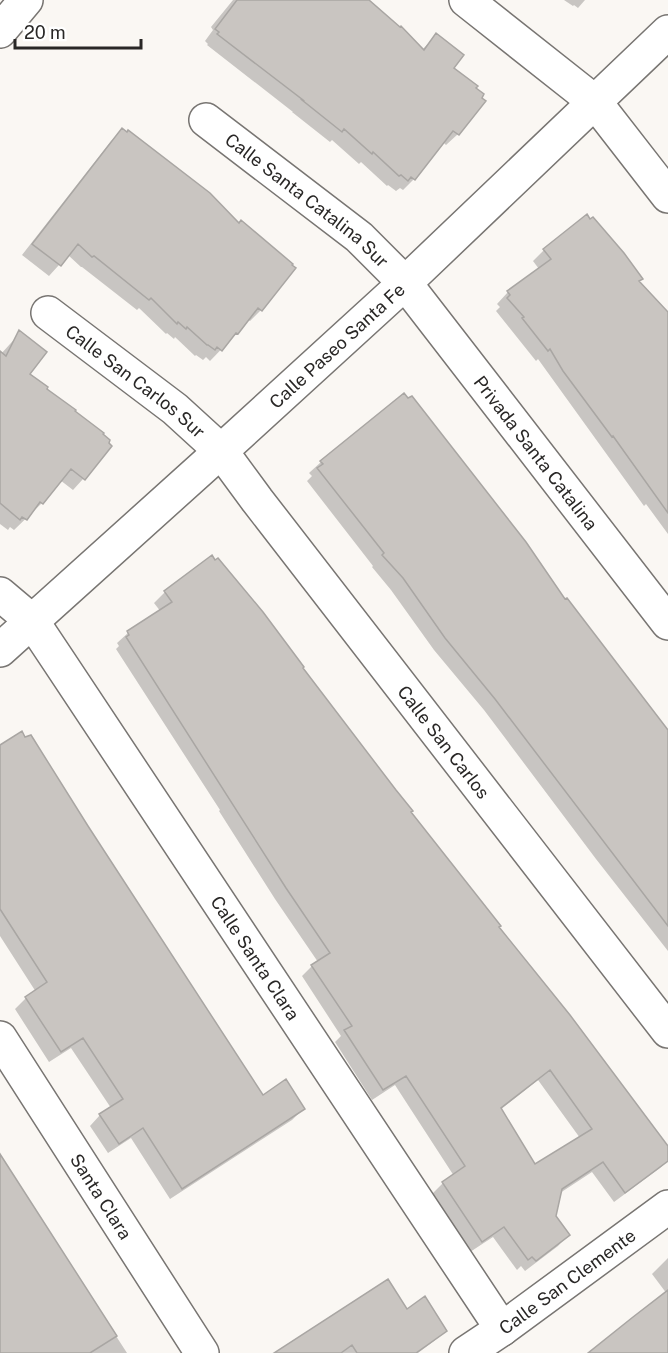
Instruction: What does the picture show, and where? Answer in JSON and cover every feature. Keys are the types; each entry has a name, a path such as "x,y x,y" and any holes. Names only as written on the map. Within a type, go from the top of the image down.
{"street":[{"path":"466,0 596,102 668,196"},
{"name":"Calle Paseo Santa Fe","path":"0,650 405,283 668,33"},
{"name":"Calle Santa Catalina Sur","path":"206,120 359,237 405,283"},
{"name":"Privada Santa Catalina","path":"405,283 668,623"},
{"name":"Calle San Carlos Sur","path":"48,313 175,409 221,451"},
{"name":"Calle San Carlos","path":"221,451 668,1031"},
{"name":"Calle Santa Clara","path":"0,594 32,621 502,1329"},
{"name":"Santa Clara","path":"0,1038 202,1353"},
{"name":"Calle San Clemente","path":"466,1353 668,1207"}],"building":[{"path":"237,0 369,0 401,26 424,50 436,33 464,55 454,68 478,86 476,88 484,94 482,98 486,101 459,135 453,131 415,180 411,177 408,181 344,129 342,132 217,34 219,32 215,29"},
{"path":"122,128 127,132 128,130 210,193 239,223 241,220 296,268 262,311 258,308 222,351 217,347 215,350 187,327 186,329 178,322 177,324 151,298 149,300 78,244 61,266 32,244"},
{"path":"587,214 590,219 593,217 624,253 643,279 639,281 668,312 668,513 563,371 550,349 548,351 522,318 524,317 507,298 510,295 507,291 551,259 543,249"},
{"path":"19,330 47,352 30,374 104,433 112,446 85,480 71,469 43,504 40,502 27,520 22,517 20,520 0,503 0,351 6,356"},
{"path":"404,393 408,398 412,396 526,542 565,599 567,598 668,730 668,926 495,699 445,638 403,578 382,555 384,553 317,468 323,464 320,461"},
{"path":"212,555 215,560 218,558 263,612 413,811 411,812 570,1015 668,1146 668,1161 625,1193 603,1162 562,1189 556,1216 570,1235 536,1261 532,1257 528,1260 504,1227 482,1242 442,1182 465,1166 406,1076 383,1090 344,1030 352,1026 311,965 330,953 126,637 129,635 127,631 172,602 164,591","holes":["550,1070 592,1129 535,1164 501,1108"]},
{"path":"22,731 25,737 31,735 263,1095 286,1079 305,1109 182,1189 143,1128 119,1144 99,1114 123,1099 83,1038 61,1052 25,997 47,982 0,909 0,745"},
{"path":"0,1154 117,1336 90,1353 0,1353"},
{"path":"388,1279 407,1309 425,1296 447,1331 416,1353 357,1353 352,1345 341,1353 274,1353"},
{"path":"668,1290 668,1353 588,1353 633,1317"}]}
